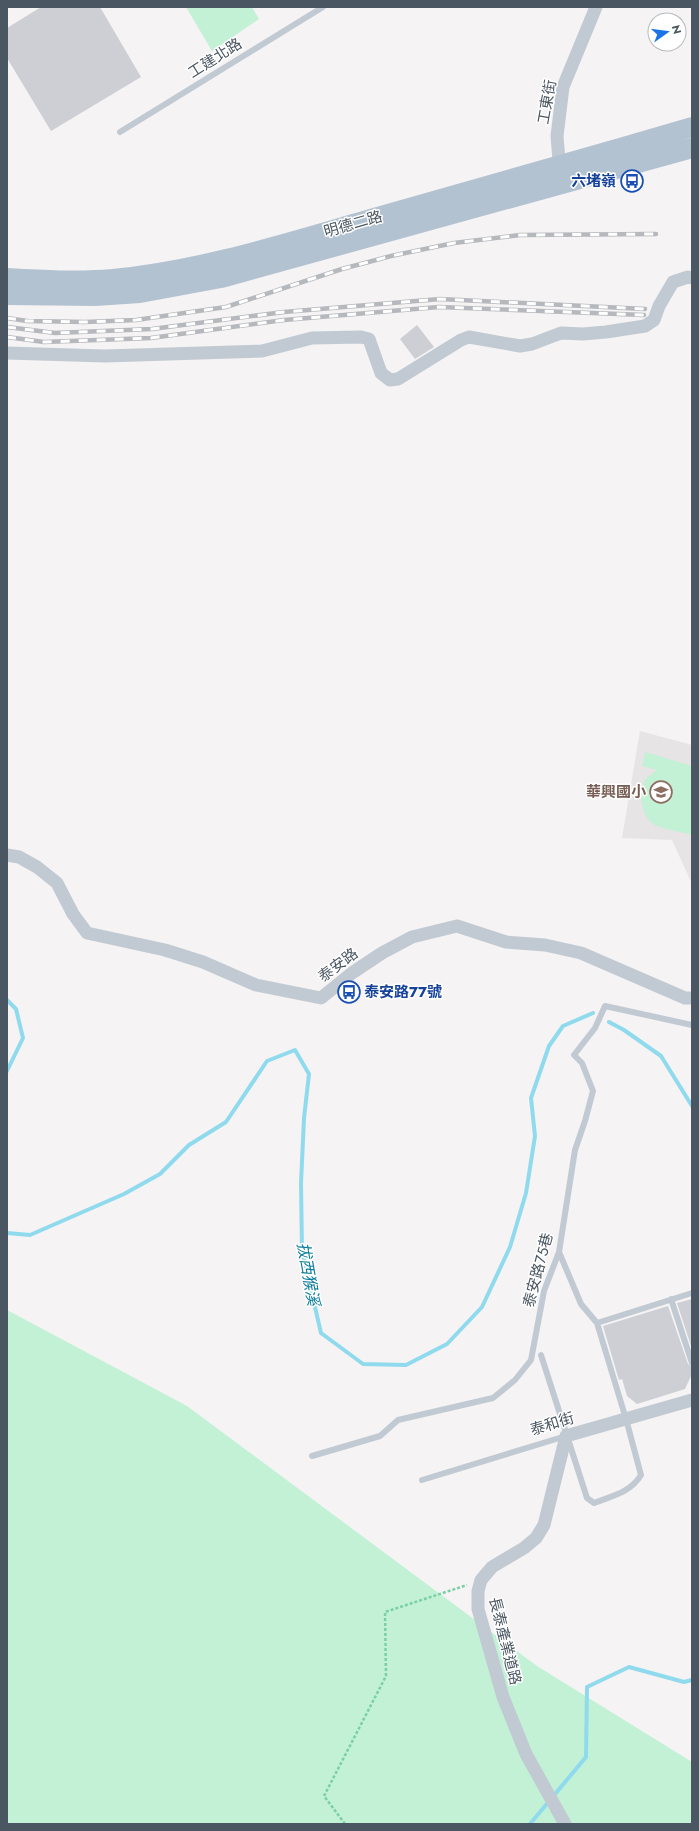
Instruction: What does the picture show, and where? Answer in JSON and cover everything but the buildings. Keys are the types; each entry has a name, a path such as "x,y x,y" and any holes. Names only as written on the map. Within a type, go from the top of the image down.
{"main road":[{"name":"明德二路","path":"7,295 95,296 140,293 221,278 560,175 692,127"},
{"name":"明德二路","path":"7,278 59,281 112,279 155,273 225,259 560,175 692,148"}],"street":[{"name":"工東街","path":"560,175 557,136 563,87 596,7"},
{"path":"7,353 105,356 262,351 312,338 361,337 369,340 381,373 390,380 398,379 461,340 469,337 520,346 532,344 561,332 583,334 644,326 654,320 659,306 673,282 688,277 692,278"},
{"name":"泰安路","path":"7,856 19,857 37,867 57,883 73,914 87,933 165,950 203,962 256,985 321,998 352,973 382,953 412,937 457,926 506,942 546,945 581,953 685,998 692,998"},
{"name":"泰和街","path":"566,1436 692,1400"},
{"name":"長泰產業道路","path":"565,1824 526,1754 502,1697 478,1609 478,1591 481,1580 492,1567 524,1548 536,1538 544,1525 566,1436"}],"lane":[{"name":"工建北路","path":"120,132 323,7"},
{"name":"泰安路75巷","path":"312,1456 380,1436 398,1420 493,1398 510,1384 531,1360 544,1291 559,1252 575,1150 585,1121 592,1091 582,1062 574,1055 595,1028 604,1006 692,1025"},
{"path":"540,1355 587,1498 594,1503 621,1493 636,1483 641,1475 626,1418 597,1323 581,1304 559,1252"},
{"path":"597,1323 692,1293"},
{"path":"671,1299 692,1363"},
{"name":"泰和街","path":"422,1480 566,1436"}],"path":[{"path":"345,1824 324,1796 386,1676 385,1612 481,1580"}],"shaded area":[{"name":"華興國小","path":"640,731 692,745 692,884 672,840 622,838"}],"green space":[{"path":"186,7 252,7 259,19 212,51"},
{"path":"645,752 692,766 692,835 656,826 646,815 643,809 641,797 643,785 645,780 657,770 642,766"},
{"path":"7,1310 187,1406 537,1666 692,1762 692,1824 7,1824"}],"waterway":[{"name":"拔西猴溪","path":"7,1000 16,1009 23,1038 7,1071"},
{"name":"拔西猴溪","path":"7,1233 30,1235 124,1194 160,1174 189,1145 226,1122 267,1061 295,1050 309,1074 304,1118 301,1183 302,1251 321,1333 363,1364 406,1365 447,1344 482,1307 510,1247 526,1193 535,1136 531,1098 549,1046 563,1026 593,1013"},
{"name":"拔西猴溪","path":"609,1022 624,1030 661,1056 692,1106"},
{"path":"530,1824 586,1757 587,1687 629,1667 684,1682 692,1680"}],"railway":[{"path":"7,318 27,321 85,322 136,320 226,307 342,269 391,256 454,243 520,235 656,234"},
{"path":"7,327 55,333 152,329 284,312 440,299 645,309"},
{"path":"7,337 44,342 151,338 284,320 439,307 644,315"}],"place":[{"name":"六堵嶺","path":"632,181"},
{"name":"華興國小","path":"661,792"},
{"name":"泰安路77號","path":"349,992"}]}
